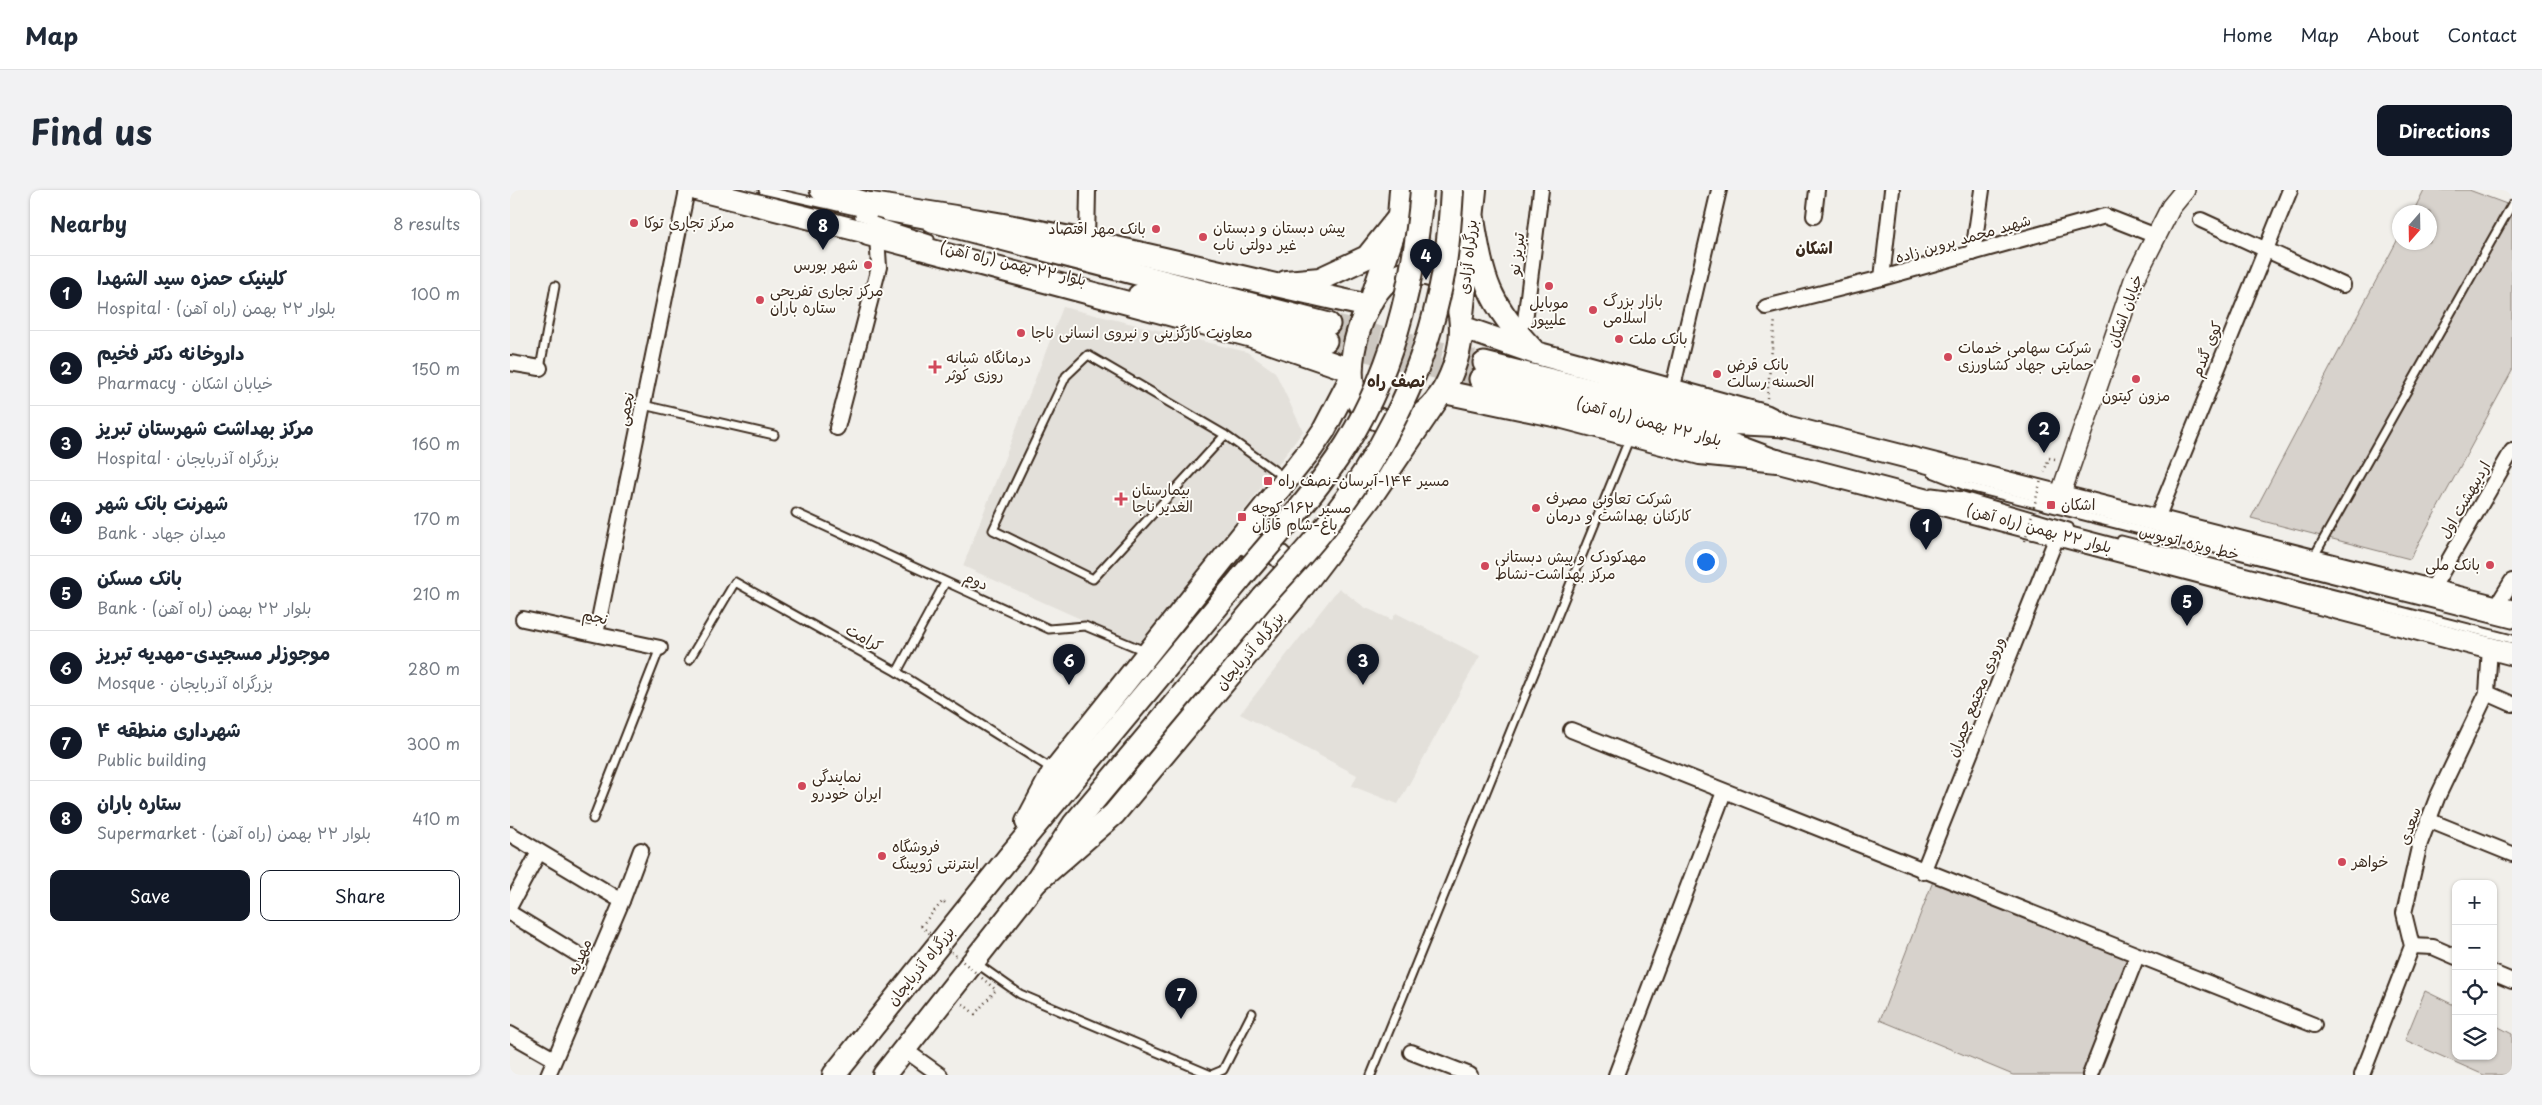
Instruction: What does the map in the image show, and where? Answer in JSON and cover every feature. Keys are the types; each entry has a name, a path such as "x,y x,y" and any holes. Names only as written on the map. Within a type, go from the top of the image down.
{"highway":[{"path":"1370,304 1384,284 1403,274 1426,274 1446,284 1457,300 1461,325 1455,362 1441,395 1422,415 1404,424 1380,421 1362,410 1353,393 1351,374 1358,337 1399,217 1401,190"},
{"name":"بزرگراه آذربایجان","path":"834,1075 1009,857 1241,578 1300,510 1332,466 1366,407 1392,349 1408,294 1418,237 1422,190"},
{"name":"بزرگراه آذربایجان","path":"884,1075 1036,882 1074,824 1263,598 1326,526 1363,474 1396,416 1422,357 1438,299 1449,239 1452,190"},
{"name":"بزرگراه آزادی","path":"1461,325 1475,190"},
{"path":"871,204 958,217 1087,241 1266,284 1370,304"},
{"path":"1266,284 1320,279 1367,257 1399,217"},
{"path":"1472,219 1482,271 1496,307 1514,330 1536,353"},
{"path":"872,234 1252,336 1351,374"},
{"path":"1461,325 1536,353 1765,416 1785,426"},
{"name":"بزرگراه آذربایجان","path":"1009,857 1054,771 1288,480 1324,430 1351,374"},
{"path":"1441,395 1562,416 1700,453 1777,461"},
{"name":"بزرگراه آذربایجان","path":"1036,882 1114,814 1294,598 1354,521 1441,395"},
{"path":"1235,545 1258,544 1280,555 1293,575 1294,598"}],"main road":[{"name":"بلوار ۲۲ بهمن (راه آهن)","path":"698,190 872,234 971,246 1328,333"},
{"name":"خیابان اشکان","path":"2060,496 2134,280 2171,207 2185,190"},
{"name":"بلوار ۲۲ بهمن (راه آهن)","path":"827,199 871,204 971,246"},
{"name":"بلوار ۲۲ بهمن (راه آهن)","path":"2504,609 1785,426 1724,423 1482,371 1718,439 1777,461 2512,654"}],"street":[{"name":"نجمی","path":"596,634 687,190"},
{"path":"1087,241 1088,190"},
{"name":"تبریز نو","path":"1525,321 1541,190"},
{"path":"1672,391 1719,190"},
{"path":"1814,216 1817,190"},
{"path":"1882,278 1892,190"},
{"path":"1972,253 1982,190"},
{"name":"کوی گندم","path":"2156,521 2290,190"},
{"name":"شهید محمد پروین زاده","path":"1771,306 1882,278 2105,216 2156,236"},
{"path":"2201,220 2343,285"},
{"path":"837,428 879,268 872,234"},
{"path":"510,362 540,368"},
{"name":"اردیبهشت اول","path":"2431,590 2512,452"},
{"name":"ورودی مجتمع چمران","path":"1923,872 2058,534"},
{"path":"2504,609 2512,581"},
{"name":"نجم","path":"524,618 660,648"},
{"name":"سعدی","path":"2412,946 2404,913 2420,843 2428,820 2487,693 2490,648"},
{"path":"2487,693 2512,704"},
{"path":"1571,730 1923,872 2314,1025"},
{"path":"1616,1075 1724,792"},
{"path":"2428,820 2512,854"},
{"path":"510,834 622,901"},
{"name":"مهدیه","path":"548,1075 622,901 641,850"},
{"path":"510,906 539,852"},
{"path":"510,913 577,954"},
{"path":"2362,1075 2412,946 2433,947 2452,954"},
{"path":"2090,1075 2137,956"},
{"path":"2497,975 2512,981"},
{"path":"510,1034 554,1059"},
{"path":"905,1050 940,1075"},
{"path":"1411,1052 1470,1075"}],"lane":[{"path":"763,190 827,199 971,246"},
{"path":"827,199 935,241"},
{"path":"2312,560 2512,204"},
{"path":"540,368 555,286"},
{"path":"1225,435 1093,579 993,530 1066,376 1088,355 1225,435 1288,480"},
{"path":"643,405 774,435"},
{"path":"1371,1075 1631,435"},
{"name":"خط ویژه اتوبوس","path":"1867,448 1965,486 2512,624"},
{"path":"1858,481 1964,496 2080,530"},
{"name":"دوم","path":"796,513 945,583 1049,629 1085,626 1149,653"},
{"name":"خط ویژه اتوبوس","path":"2116,539 2512,639"},
{"name":"کرامت","path":"689,660 735,582 897,672 1054,771"},
{"path":"897,672 945,583"},
{"path":"593,819 660,648"},
{"path":"974,962 1020,994 1212,1075 1223,1070 1252,1013"}],"path":[{"path":"1765,416 1771,306"},
{"path":"2025,542 2049,458"},
{"path":"943,901 921,926 996,990 976,1014"}],"shaded area":[{"path":"2424,190 2469,190 2512,206 2512,371 2410,559 2251,518 2392,250 2437,250 2437,205 2416,205"},
{"name":"بیمارستان الغدیر ناجا","path":"1063,307 1247,352 1275,372 1303,431 1143,647 963,566"},
{"path":"1339,588 1364,607 1392,620 1396,613 1480,656 1398,804 1352,786 1357,775 1240,714"},
{"path":"1935,876 2133,954 2087,1075 2013,1075 1880,1020"},
{"path":"2425,991 2452,1004 2452,1060 2497,1060 2497,1026 2512,1034 2512,1075 2484,1075 2405,1040"}],"tunnel":[{"path":"1329,324 1484,363"},
{"path":"1326,341 1480,379"}],"place":[{"name":"مرکز تجاری توکا","path":"634,223"},
{"name":"بانک مهر اقتصاد","path":"1156,229"},
{"name":"پیش دبستان و دبستان غیر دولتی ناب","path":"1203,237"},
{"name":"ستاره باران","path":"823,250"},
{"name":"شهر بورس","path":"868,265"},
{"name":"شهرنت بانک شهر","path":"1426,280"},
{"name":"موبایل علیپور","path":"1549,286"},
{"name":"مرکز تجاری تفریحی ستاره باران","path":"760,300"},
{"name":"بازار بزرگ اسلامی","path":"1593,310"},
{"name":"معاونت کارگزینی و نیروی انسانی ناجا","path":"1021,333"},
{"name":"بانک ملت","path":"1619,339"},
{"name":"شرکت سهامی خدمات حمایتی جهاد کشاورزی","path":"1948,357"},
{"name":"درمانگاه شبانه روزی کوثر","path":"935,367"},
{"name":"بانک قرض الحسنه رسالت","path":"1717,374"},
{"name":"مزون کیتون","path":"2136,379"},
{"name":"داروخانه دکتر فخیم","path":"2044,453"},
{"name":"مسیر ۱۴۴-آبرسان-نصف راه","path":"1268,481"},
{"name":"بیمارستان الغدیر ناجا","path":"1121,499"},
{"name":"اشکان","path":"2051,505"},
{"name":"شرکت تعاونی مصرف کارکنان بهداشت و درمان","path":"1536,508"},
{"name":"مسیر ۱۶۲-کوچه باغ-شام قازان","path":"1242,517"},
{"name":"کلینیک حمزه سید الشهدا","path":"1926,550"},
{"name":"بانک ملی","path":"2490,565"},
{"name":"مهدکودک و پیش دبستانی مرکز بهداشت-نشاط","path":"1485,566"},
{"name":"بانک مسکن","path":"2187,626"},
{"name":"موجوزلر مسجیدی-مهدیه تبریز","path":"1069,685"},
{"name":"مرکز بهداشت شهرستان تبریز","path":"1363,685"},
{"name":"نمایندگی ایران خودرو","path":"802,786"},
{"name":"فروشگاه اینترنتی ژوپینگ","path":"882,856"},
{"name":"خواهر","path":"2342,862"},
{"name":"شهرداری منطقه ۴","path":"1181,1019"}],"district":[{"name":"اشکان","path":"1814,248"},
{"name":"نصف راه","path":"1396,381"}]}
